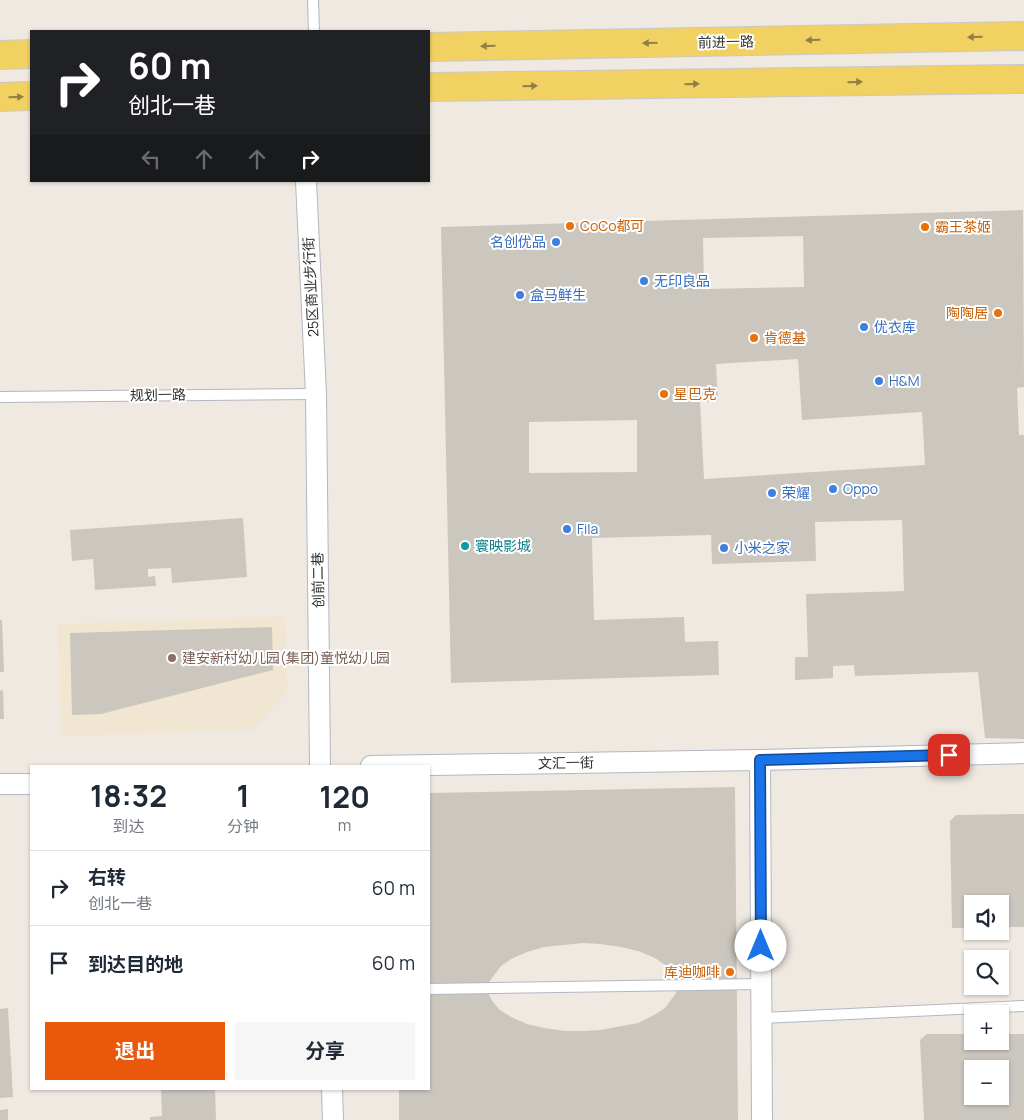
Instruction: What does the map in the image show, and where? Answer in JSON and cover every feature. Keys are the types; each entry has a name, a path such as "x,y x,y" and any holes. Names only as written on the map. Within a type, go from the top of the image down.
{"main road":[{"name":"前进一路","path":"430,47 1024,36"},
{"path":"0,55 30,54"},
{"path":"430,87 1024,79"},
{"path":"0,97 30,96"}],"street":[{"name":"25区商业步行街","path":"306,182 316,394"},
{"name":"创前二巷","path":"316,394 320,765"},
{"name":"文汇一街","path":"430,765 760,760 1024,753"},
{"path":"760,760 762,1120"},
{"path":"0,784 30,784"},
{"path":"332,1090 333,1120"}],"lane":[{"path":"313,0 314,30"},
{"name":"规划一路","path":"0,397 316,394"},
{"path":"430,989 762,984"},
{"path":"762,1018 1024,1006"}],"shaded area":[{"name":"建安新村幼儿园(集团)童悦幼儿园","path":"285,617 287,692 252,730 61,736 58,624"}],"building":[{"path":"1023,210 1024,387 1017,388 1019,435 1024,435 1024,739 985,738 978,672 855,676 854,665 833,666 833,678 795,680 795,657 808,657 806,594 904,591 902,520 815,522 816,561 712,564 711,535 592,538 594,620 684,617 685,642 718,641 719,675 451,683 441,227","holes":["803,236 804,287 704,289 703,238","798,359 802,420 922,412 925,465 704,479 700,402 718,401 716,364","637,420 637,472 529,473 529,422"]},
{"path":"243,518 247,577 172,583 171,568 148,569 148,577 155,576 156,586 95,590 93,559 72,561 70,530"},
{"path":"0,620 2,620 4,672 0,672"},
{"path":"272,627 273,670 101,714 72,715 70,633"},
{"path":"3,690 4,719 0,719 0,691"},
{"path":"735,787 738,1120 399,1120 399,1090 430,1090 430,793","holes":["583,943 621,947 655,958 665,965 676,980 676,993 665,1008 638,1023 600,1030 582,1031 544,1028 527,1024 511,1017 500,1010 489,995 489,982 501,966 527,952 544,947"]},
{"path":"1024,814 1024,927 1009,927 1009,895 964,895 964,928 952,928 950,821 956,815"},
{"path":"8,1008 13,1097 0,1098 0,1009"},
{"path":"927,1034 964,1034 964,1050 1009,1050 1009,1034 1024,1034 1024,1120 924,1120 920,1040"},
{"path":"161,1090 215,1090 216,1120 150,1120 150,1117 162,1116"},
{"path":"8,1109 8,1120 0,1120 0,1110"}],"place":[{"name":"CoCo都可","path":"570,226"},
{"name":"霸王茶姬","path":"925,227"},
{"name":"名创优品","path":"556,242"},
{"name":"无印良品","path":"644,281"},
{"name":"盒马鲜生","path":"520,295"},
{"name":"陶陶居","path":"998,313"},
{"name":"优衣库","path":"864,327"},
{"name":"肯德基","path":"754,338"},
{"name":"H&M","path":"879,381"},
{"name":"星巴克","path":"664,394"},
{"name":"Oppo","path":"833,489"},
{"name":"荣耀","path":"772,493"},
{"name":"Fila","path":"567,529"},
{"name":"寰映影城","path":"465,546"},
{"name":"小米之家","path":"724,548"},
{"name":"建安新村幼儿园(集团)童悦幼儿园","path":"172,658"},
{"name":"库迪咖啡","path":"730,972"}],"route":[{"path":"761,946 760,760 949,755"}]}
